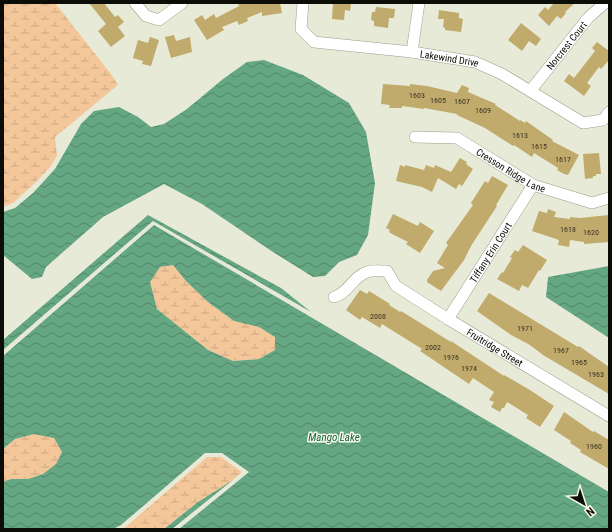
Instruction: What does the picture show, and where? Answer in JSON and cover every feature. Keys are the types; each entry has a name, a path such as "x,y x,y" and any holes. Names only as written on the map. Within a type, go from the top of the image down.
{"street":[{"path":"135,3 146,16 159,20 182,3"},
{"name":"Lakewind Drive","path":"303,3 301,29 314,42 412,52 475,62 502,74 531,90 583,123 603,120 609,112"},
{"path":"412,52 419,3"},
{"name":"Norcrest Court","path":"531,90 588,18 605,3"},
{"name":"Cresson Ridge Lane","path":"415,137 457,138 533,186 592,203 609,198"},
{"name":"Tiffany Erin Court","path":"448,319 533,186"},
{"name":"Fruitridge Street","path":"334,296 345,292 355,279 361,275 373,271 387,271 396,286 609,416"}],"green space":[{"path":"3,3 55,3 118,85 55,137 57,156 51,166 13,203 3,207"},
{"path":"173,265 186,281 208,302 234,321 259,327 275,337 275,350 259,359 233,361 208,350 157,309 149,282 160,267"},
{"path":"34,433 54,438 62,452 56,464 43,474 28,479 11,479 3,482 3,449 15,439"},
{"path":"207,457 221,457 242,472 233,480 198,502 164,529 123,529"}],"water":[{"path":"264,60 303,75 349,103 366,132 375,183 368,235 357,255 339,262 325,276 313,277 202,204 164,184 103,217 46,267 42,277 32,279 3,255 3,212 15,208 33,193 55,169 81,124 94,111 119,107 138,117 151,127 164,124 187,109 223,79 247,62"},
{"path":"148,215 281,288 311,312 153,221 3,350 3,340"},
{"name":"Mango Lake","path":"154,225 609,492 609,529 179,529 249,472 222,453 205,453 121,525 113,529 3,529 3,482 11,479 28,479 43,474 56,464 62,452 54,438 34,434 15,439 3,449 3,356","holes":["173,265 186,281 208,302 234,321 259,327 275,337 275,350 259,359 233,361 208,350 157,309 150,282 160,267"]},
{"path":"609,266 609,338 546,297 548,277"},
{"path":"233,480 172,529 164,529 198,502"}],"building":[{"path":"89,3 104,3 115,17 118,15 124,22 118,27 125,36 111,47 98,31 106,24"},
{"path":"238,3 280,3 282,13 262,16 262,12 247,18 248,21 239,25 237,21 222,27 224,30 207,40 194,20 202,15 205,20 214,14 216,18 239,6"},
{"path":"333,3 351,3 350,11 345,10 344,20 332,19"},
{"path":"554,3 575,3 565,12 566,13 561,19 557,16 549,26 538,15 545,7 548,10"},
{"path":"376,7 395,9 394,18 389,18 388,28 374,26 374,21 371,20 372,12 375,12"},
{"path":"439,10 459,13 459,18 463,19 461,32 445,30 443,27 444,19 438,19"},
{"path":"521,23 541,39 536,46 529,41 522,51 508,40"},
{"path":"174,35 176,41 190,37 192,52 171,58 165,37"},
{"path":"150,37 159,40 151,66 142,64 143,61 133,58 138,40 148,43"},
{"path":"597,42 609,51 609,60 601,69 599,67 587,83 591,86 584,96 564,81 569,74 574,78 595,51 592,48"},
{"path":"383,84 410,86 410,84 427,86 457,93 462,85 469,88 468,92 496,104 495,105 520,121 525,123 526,121 553,140 552,141 579,155 568,175 564,174 557,170 558,168 534,153 532,157 485,128 457,114 402,106 402,108 389,108 390,105 381,104"},
{"path":"599,153 601,174 596,174 593,178 585,179 583,154"},
{"path":"460,158 467,162 466,164 473,169 462,186 459,184 456,189 438,178 432,192 422,187 396,181 400,165 424,170 426,165 434,168 435,165 451,172"},
{"path":"492,176 508,185 464,260 441,291 427,282 427,280 433,271 445,268 437,263 448,245 446,243 473,205 471,203 485,181 488,183"},
{"path":"548,209 556,212 554,217 570,219 570,217 580,218 609,215 609,242 584,244 584,242 570,240 569,247 558,245 559,240 532,231 539,211 547,213"},
{"path":"393,214 418,226 420,222 434,231 420,253 406,244 408,242 392,234 389,232 390,230 386,228"},
{"path":"523,245 547,260 528,288 522,285 519,291 497,279 502,272 503,273 515,250 518,252"},
{"path":"360,290 367,294 369,291 400,312 401,311 451,341 504,376 530,390 554,406 540,427 526,418 528,415 507,402 500,412 491,407 494,402 489,400 494,392 473,378 469,384 420,351 422,349 382,324 380,328 362,317 360,320 346,310"},
{"path":"489,293 578,347 579,346 609,367 609,394 543,355 530,345 511,335 477,311"},
{"path":"564,412 593,432 594,431 609,440 609,469 580,452 581,450 570,443 571,441 554,430"}]}
